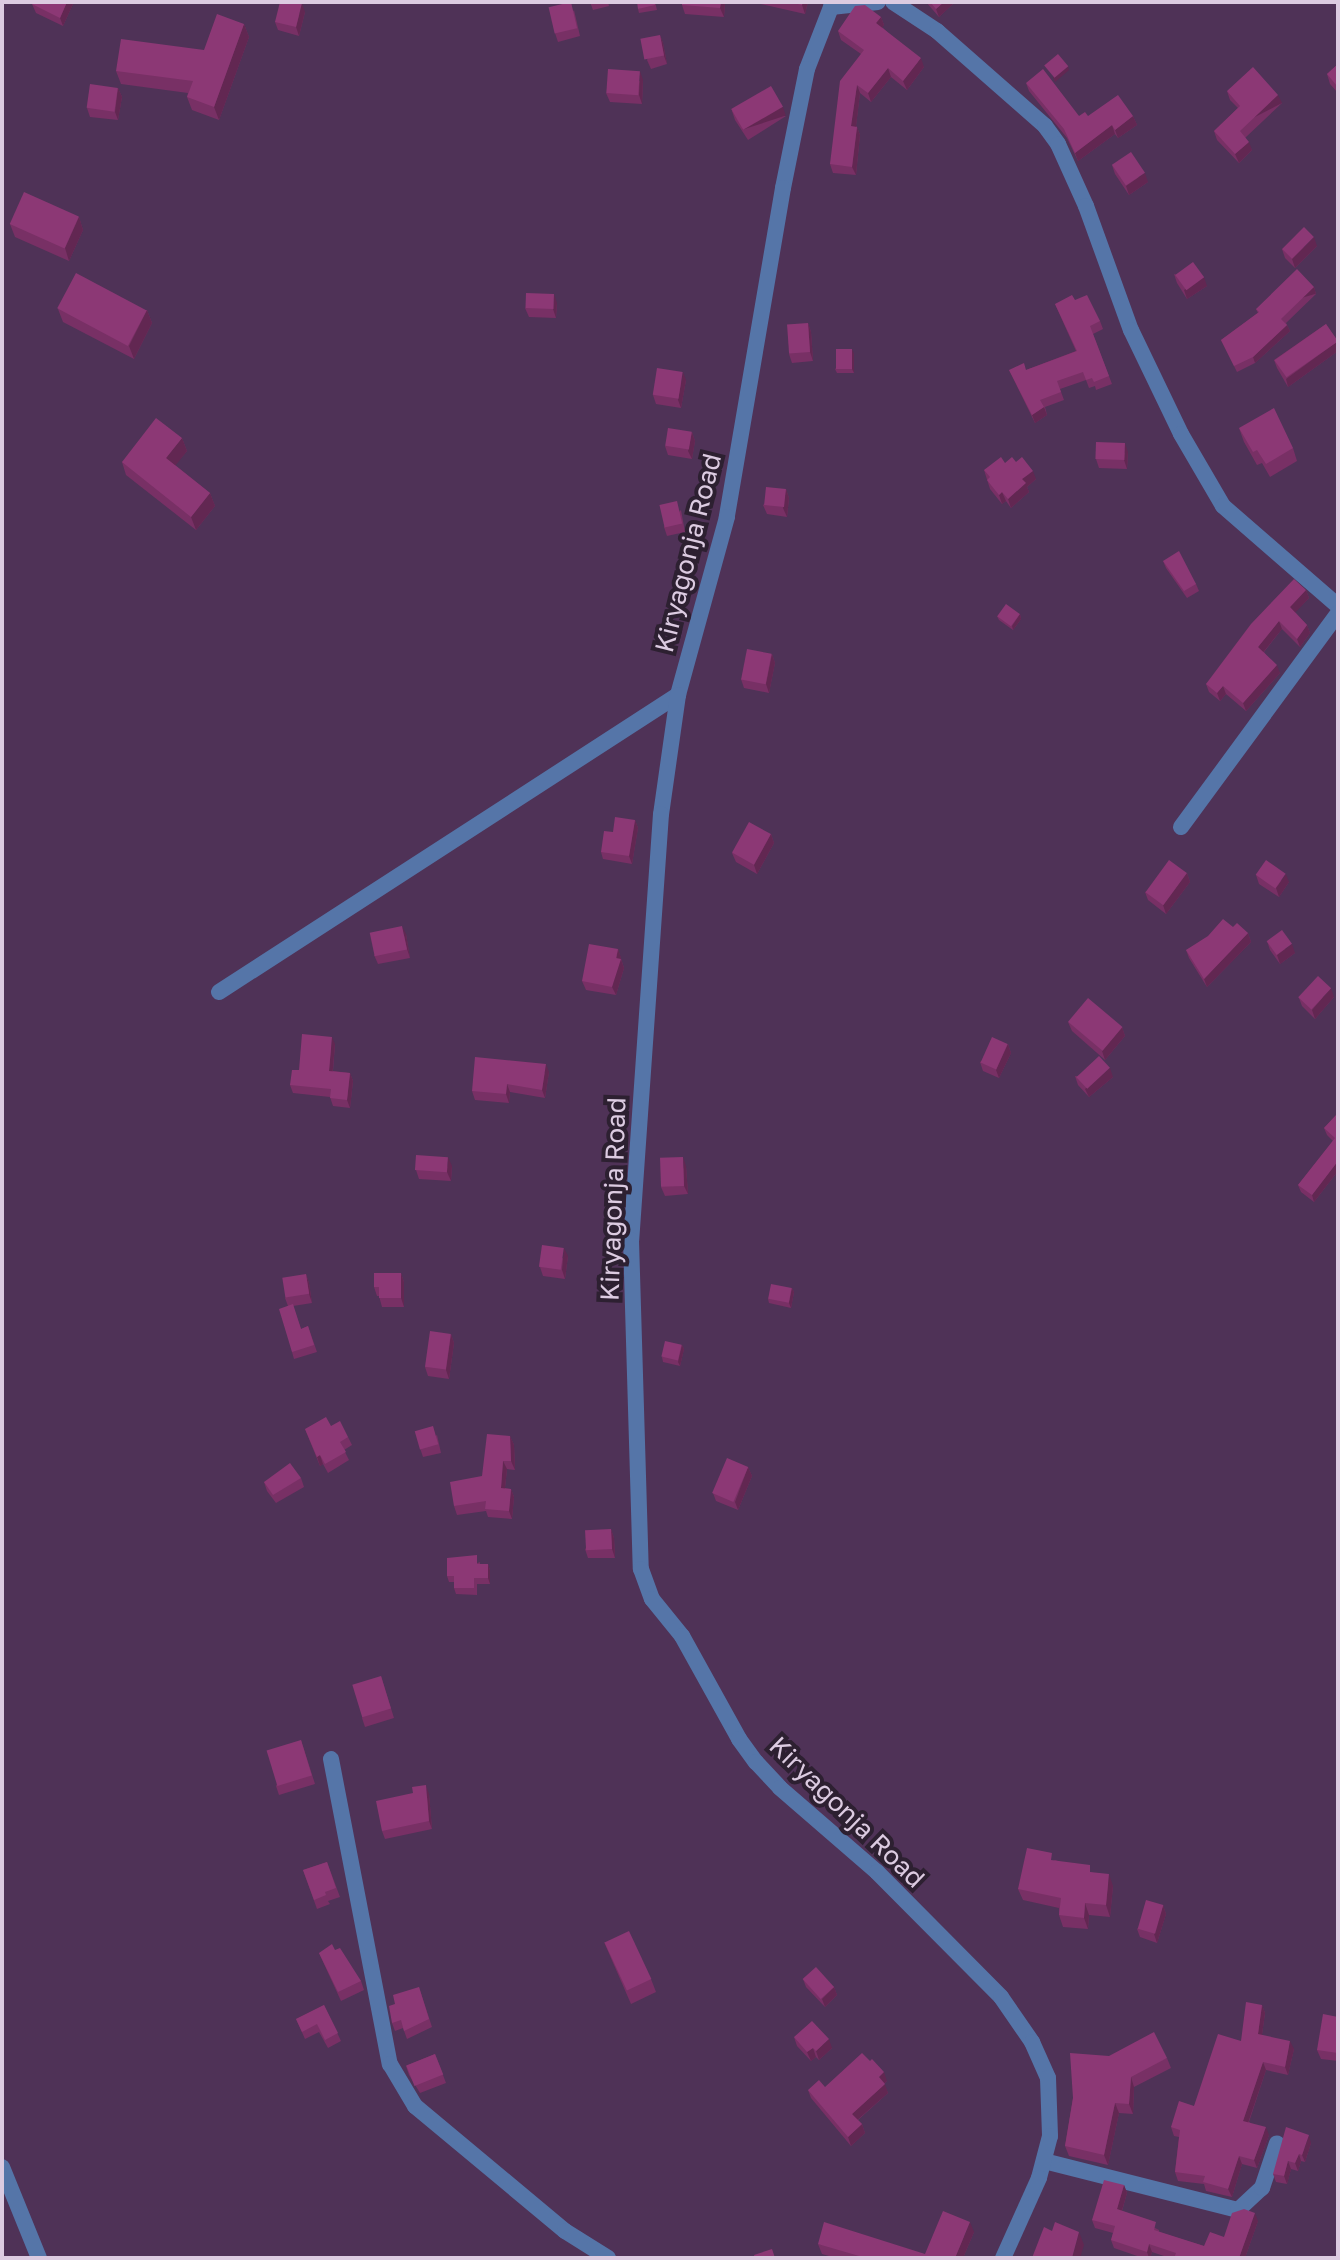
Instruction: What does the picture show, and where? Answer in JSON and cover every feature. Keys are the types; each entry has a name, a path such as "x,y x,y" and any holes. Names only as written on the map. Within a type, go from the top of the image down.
{"street":[{"path":"832,5 878,2"},
{"path":"893,2 937,31 1045,126 1058,144 1086,206 1131,330 1181,434 1223,506 1338,606"},
{"name":"Kiryagonja Road","path":"832,5 807,69 783,188 727,517 678,695 661,814 631,1240 641,1569 652,1599 682,1636 739,1739 756,1762 780,1788 877,1872 1001,1997 1032,2042 1048,2078 1050,2136 1044,2161 1003,2258"},
{"path":"1181,827 1338,613"},
{"path":"219,992 678,695"},
{"path":"331,1759 390,2064 415,2106 565,2231 608,2258"},
{"path":"1044,2161 1238,2210 1262,2188 1277,2143"},
{"path":"2,2167 39,2258"}],"building":[{"path":"67,2 60,18 32,4"},
{"path":"280,2 302,3 296,27 275,22"},
{"path":"571,2 577,28 555,33 549,7"},
{"path":"637,2 654,2 655,5 638,9"},
{"path":"682,2 721,2 720,8 682,5"},
{"path":"930,2 944,2 936,9"},
{"path":"865,5 881,17 876,23 921,58 903,81 888,68 868,93 857,85 851,126 857,127 852,167 830,164 840,81 864,50 838,31 855,6"},
{"path":"217,14 244,24 214,107 187,97 193,81 116,71 121,39 204,50"},
{"path":"660,35 664,56 644,59 640,39"},
{"path":"1058,54 1068,66 1054,78 1044,66"},
{"path":"1338,64 1338,85 1337,86 1327,74"},
{"path":"1253,67 1278,95 1240,131 1249,142 1235,154 1214,131 1240,106 1227,91"},
{"path":"608,69 640,71 638,95 606,93"},
{"path":"1043,69 1079,116 1085,112 1088,116 1118,95 1133,116 1115,130 1112,125 1075,153 1064,129 1026,83"},
{"path":"90,84 118,88 114,112 87,108"},
{"path":"771,86 783,107 743,130 731,109"},
{"path":"1131,152 1145,173 1126,186 1112,165"},
{"path":"24,192 79,216 65,248 10,224"},
{"path":"1304,227 1314,237 1292,259 1282,249"},
{"path":"1193,262 1204,277 1186,290 1175,275"},
{"path":"1297,269 1314,287 1281,319 1287,325 1253,357 1234,366 1221,340 1259,312 1256,309"},
{"path":"76,273 147,311 128,346 57,308"},
{"path":"526,293 554,294 553,309 525,308"},
{"path":"1072,295 1075,300 1087,295 1100,321 1090,326 1109,376 1094,382 1092,378 1086,380 1083,372 1057,381 1061,392 1040,400 1044,407 1032,415 1009,370 1024,363 1026,370 1077,351 1055,304"},
{"path":"808,323 810,352 789,353 787,324"},
{"path":"1326,324 1338,341 1286,377 1274,360"},
{"path":"836,349 852,349 852,369 836,369"},
{"path":"657,368 683,372 678,399 653,395"},
{"path":"1274,408 1293,448 1266,464 1257,450 1253,452 1239,428"},
{"path":"156,418 182,438 166,458 210,493 191,517 122,462"},
{"path":"668,428 692,432 689,450 665,446"},
{"path":"1096,442 1125,443 1124,460 1095,459"},
{"path":"1001,457 1005,463 1012,457 1016,462 1022,457 1033,471 1022,479 1026,483 1008,499 1002,492 999,495 987,480 990,477 984,470"},
{"path":"766,487 786,489 784,507 764,505"},
{"path":"677,501 682,523 665,527 659,505"},
{"path":"1179,551 1196,584 1184,591 1163,561"},
{"path":"1294,579 1306,590 1290,607 1307,625 1297,639 1279,621 1258,647 1277,665 1243,703 1223,686 1217,693 1206,684 1251,624"},
{"path":"1006,604 1020,614 1011,626 997,616"},
{"path":"747,649 772,654 766,684 741,679"},
{"path":"615,817 635,820 629,856 601,852 604,831 613,832"},
{"path":"749,822 771,834 754,865 732,853"},
{"path":"1169,860 1187,873 1163,905 1145,892"},
{"path":"1266,860 1286,874 1275,889 1256,875"},
{"path":"1223,919 1233,927 1237,923 1248,933 1204,979 1186,950 1208,936"},
{"path":"402,926 407,949 375,956 370,933"},
{"path":"1282,930 1292,944 1277,955 1267,941"},
{"path":"589,944 618,949 616,958 621,959 612,987 582,981"},
{"path":"1318,976 1331,988 1311,1009 1298,997"},
{"path":"1088,998 1122,1027 1103,1051 1068,1022"},
{"path":"302,1034 332,1037 329,1071 350,1073 347,1100 330,1098 331,1089 290,1085 292,1070 299,1070"},
{"path":"992,1037 1008,1044 996,1069 981,1063"},
{"path":"1099,1056 1110,1068 1087,1089 1076,1077"},
{"path":"475,1057 546,1064 542,1090 507,1084 506,1094 472,1091"},
{"path":"1338,1113 1338,1161 1312,1195 1298,1185 1335,1138 1324,1128"},
{"path":"416,1155 448,1157 447,1172 415,1170"},
{"path":"683,1157 684,1186 661,1187 660,1158"},
{"path":"542,1245 564,1248 561,1270 539,1267"},
{"path":"374,1273 401,1273 401,1298 379,1298 379,1287 374,1287"},
{"path":"306,1274 309,1294 285,1298 282,1278"},
{"path":"771,1284 792,1288 789,1303 768,1299"},
{"path":"293,1304 301,1329 308,1326 314,1345 292,1352 279,1309"},
{"path":"430,1331 451,1334 446,1370 425,1367"},
{"path":"665,1341 682,1345 678,1360 661,1357"},
{"path":"326,1417 331,1426 340,1421 348,1437 340,1442 346,1452 325,1464 320,1455 317,1457 305,1429"},
{"path":"433,1426 438,1444 420,1450 415,1431"},
{"path":"487,1434 510,1436 511,1461 503,1461 501,1488 511,1489 509,1511 485,1509 486,1501 454,1506 450,1482 482,1476"},
{"path":"727,1458 748,1467 733,1502 712,1493"},
{"path":"290,1463 301,1478 273,1495 264,1482"},
{"path":"611,1529 612,1549 586,1550 585,1530"},
{"path":"477,1555 477,1564 488,1564 488,1578 474,1578 474,1588 454,1588 454,1576 447,1576 447,1558"},
{"path":"381,1676 391,1709 362,1717 352,1685"},
{"path":"301,1740 312,1775 277,1786 267,1751"},
{"path":"426,1785 429,1821 382,1831 376,1801 413,1793 412,1787"},
{"path":"1027,1848 1052,1853 1051,1860 1090,1865 1090,1872 1109,1874 1106,1905 1085,1903 1084,1918 1059,1915 1061,1898 1018,1889"},
{"path":"327,1862 336,1888 314,1900 303,1870"},
{"path":"1146,1900 1163,1905 1155,1934 1138,1929"},
{"path":"629,1931 651,1979 627,1990 605,1942"},
{"path":"332,1944 335,1950 340,1948 361,1981 338,1992 319,1953"},
{"path":"816,1967 834,1987 821,1999 803,1979"},
{"path":"419,1987 429,2019 404,2031 401,2020 392,2023 389,2006 395,2004 393,1995"},
{"path":"1246,2002 1262,2005 1258,2034 1290,2041 1285,2067 1263,2062 1243,2121 1266,2127 1254,2160 1239,2156 1228,2189 1203,2182 1205,2176 1175,2172 1180,2130 1171,2127 1179,2101 1194,2106 1218,2034 1241,2041"},
{"path":"324,2005 338,2033 325,2040 317,2024 302,2032 296,2019"},
{"path":"1323,2014 1338,2017 1338,2053 1317,2050"},
{"path":"812,2021 829,2039 816,2051 813,2048 807,2052 794,2037"},
{"path":"1154,2032 1167,2058 1131,2077 1129,2104 1115,2103 1104,2155 1065,2146 1073,2098 1070,2053 1109,2056"},
{"path":"862,2053 884,2072 879,2077 885,2084 852,2114 862,2124 848,2137 808,2090 819,2080 825,2087"},
{"path":"435,2054 443,2074 414,2086 406,2066"},
{"path":"1286,2127 1309,2135 1302,2155 1299,2154 1295,2163 1288,2161 1284,2176 1273,2174"},
{"path":"1104,2180 1124,2185 1117,2209 1156,2222 1154,2230 1204,2246 1210,2232 1224,2237 1232,2213 1244,2209 1255,2213 1239,2258 1174,2258 1176,2253 1149,2244 1147,2252 1111,2240 1115,2226 1092,2220"},
{"path":"943,2211 970,2222 955,2258 866,2258 818,2244 824,2222 925,2254"},
{"path":"1055,2222 1079,2232 1072,2258 1032,2258 1044,2227 1052,2231"},
{"path":"772,2249 775,2258 755,2258 754,2255"}]}
